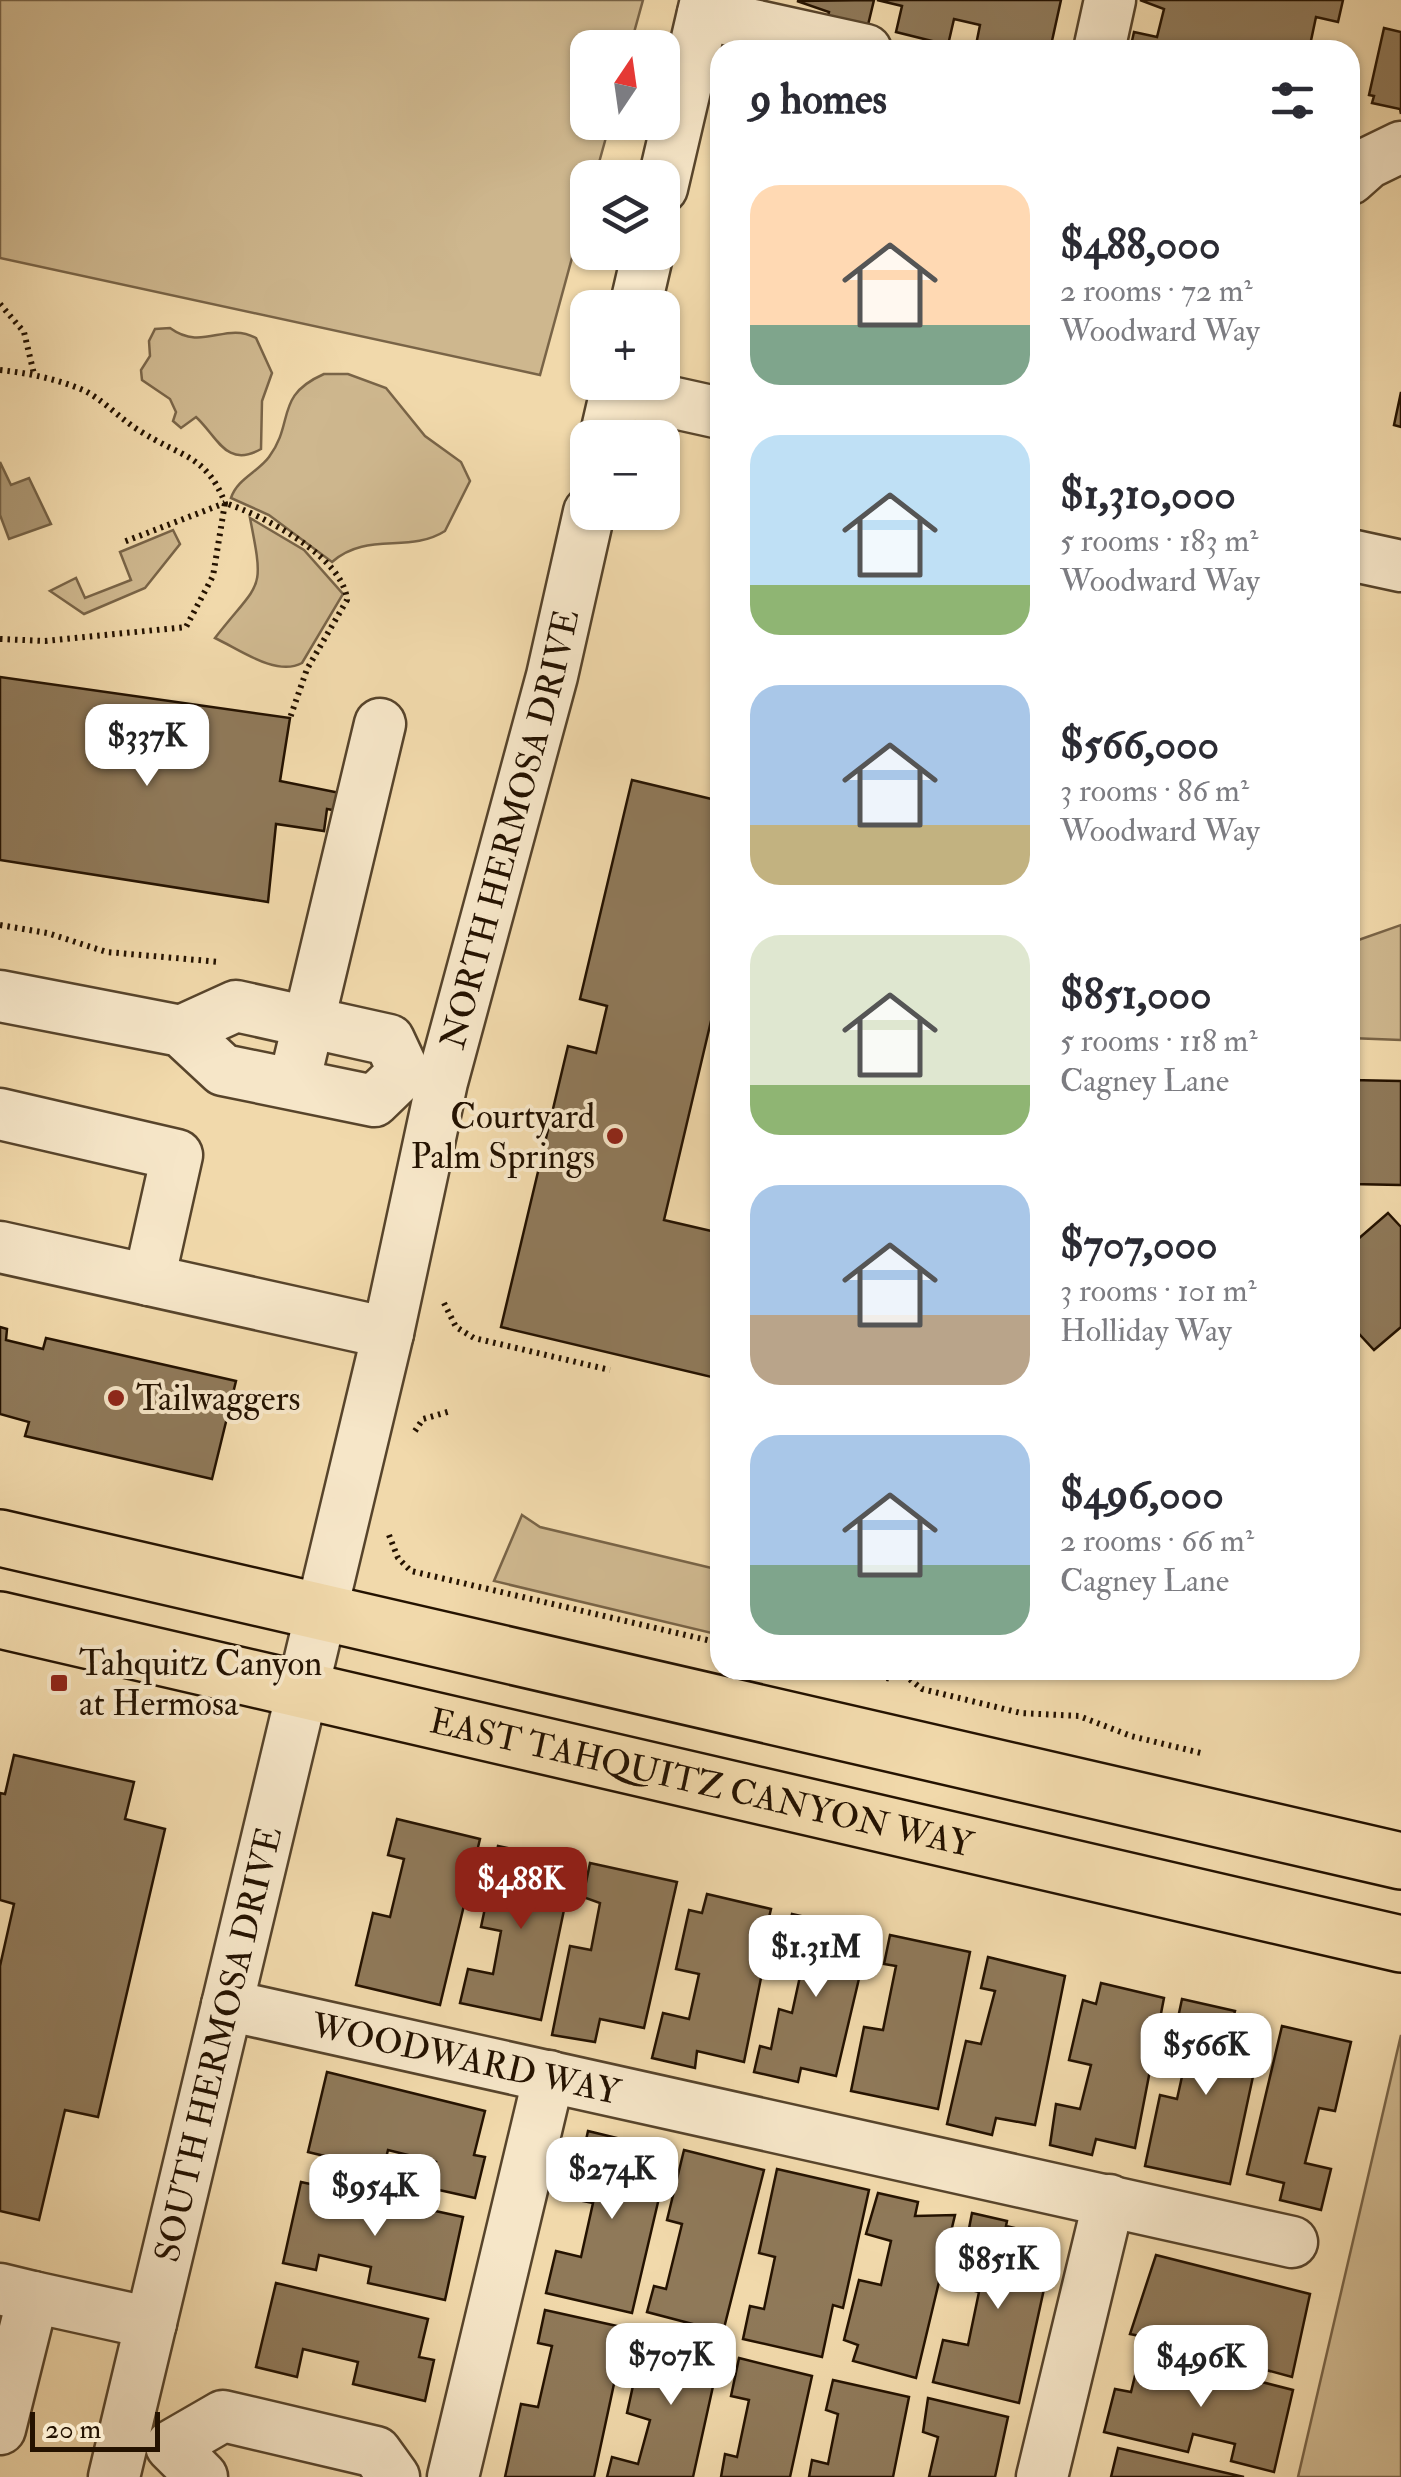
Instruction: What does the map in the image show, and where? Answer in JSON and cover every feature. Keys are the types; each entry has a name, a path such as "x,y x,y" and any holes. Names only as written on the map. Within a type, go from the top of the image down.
{"main road":[{"path":"0,1538 1401,1862"},
{"name":"EAST TAHQUITZ CANYON WAY","path":"0,1620 1401,1944"}],"street":[{"path":"1101,40 1110,0"},
{"path":"668,160 704,7 828,40"},
{"path":"1360,170 1401,147"},
{"path":"613,403 710,412"},
{"name":"NORTH HERMOSA DRIVE","path":"320,1613 388,1333 423,1077 552,676 584,530"},
{"path":"1360,557 1401,566"},
{"path":"294,1083 380,724"},
{"path":"0,996 181,1032 224,1070 374,1101 423,1077 390,1040 236,1006 181,1032"},
{"path":"0,1114 178,1154 149,1280"},
{"path":"0,1247 388,1333"},
{"name":"SOUTH HERMOSA DRIVE","path":"153,2459 151,2323 320,1613"},
{"name":"WOODWARD WAY","path":"227,2005 1292,2242"},
{"path":"453,2477 549,2076"},
{"path":"1042,2477 1109,2200"},
{"path":"0,2429 17,2293 151,2323"},
{"path":"153,2459 223,2416 376,2452 394,2477"}],"path":[{"path":"0,304 24,332 34,374"},
{"path":"0,370 34,374 84,390 138,430 199,462 214,477 225,504 224,527 212,576 186,628 46,641 0,639"},
{"path":"121,543 225,504 258,516 300,542 341,579 347,600 307,668 290,718"},
{"path":"0,925 47,932 107,952 224,963"},
{"path":"444,1290 444,1310 456,1327 474,1338 610,1370"},
{"path":"411,1436 423,1420 452,1411"},
{"path":"392,1520 388,1538 411,1571 710,1641"},
{"path":"910,1680 922,1689 1022,1712 1079,1716 1131,1736 1200,1753"}],"shaded area":[{"path":"0,0 643,0 635,30 570,30 570,140 605,140 600,160 570,160 570,265 540,375 0,258"},
{"path":"170,328 193,337 234,333 256,338 272,373 262,401 261,449 249,454 231,453 196,417 181,428 173,421 176,412 170,399 142,380 141,370 150,356 149,341 155,329"},
{"path":"324,374 348,374 386,388 425,436 461,462 470,481 445,531 417,541 359,547 332,562 269,515 231,498 238,486 269,457 298,391"},
{"path":"0,462 11,485 29,478 51,524 9,539 0,515"},
{"path":"250,518 304,550 343,594 302,663 281,667 269,664 215,638 250,594 258,574"},
{"path":"173,530 180,544 145,588 84,614 50,591 76,578 85,598 131,580 120,552"},
{"path":"1401,925 1401,1040 1360,1038 1360,939"},
{"path":"522,1515 540,1527 710,1568 710,1633 494,1581"},
{"path":"1401,2035 1401,2477 1298,2477"}],"building":[{"path":"874,0 868,25 828,16 829,12 797,1"},
{"path":"877,0 1061,0 1052,40 977,40 980,25 954,19 949,40 928,40 896,32 902,6"},
{"path":"1140,0 1343,0 1338,22 1316,17 1311,40 1132,40 1134,32 1157,37 1164,9"},
{"path":"1384,28 1401,32 1401,114 1400,109 1372,103 1374,96 1369,95"},
{"path":"1401,392 1401,427 1394,425"},
{"path":"0,677 290,718 280,781 340,793 338,811 327,809 324,831 276,824 268,902 0,860"},
{"name":"Courtyard Palm Springs","path":"632,780 710,799 710,1025 664,1220 710,1231 710,1377 501,1327 568,1046 596,1053 607,1006 580,999"},
{"path":"1360,1080 1401,1081 1401,1185 1360,1184"},
{"path":"1388,1213 1401,1227 1401,1327 1374,1350 1360,1335 1360,1237"},
{"name":"Tailwaggers","path":"0,1327 7,1329 6,1340 43,1349 46,1338 236,1381 212,1479 25,1436 29,1422 0,1414"},
{"path":"14,1755 134,1782 125,1819 165,1829 98,2117 65,2110 39,2220 0,2211 0,1966 14,1904 0,1900 0,1793 5,1794"},
{"path":"397,1819 480,1839 440,2005 356,1985 373,1913 390,1917 404,1859 388,1855"},
{"path":"498,1846 574,1862 541,2020 460,2003 468,1969 493,1974 501,1931 481,1927"},
{"path":"590,1863 677,1882 644,2028 600,2019 595,2042 552,2035 570,1946 591,1950 600,1903 583,1897"},
{"path":"707,1894 771,1909 756,1972 762,1973 744,2062 697,2051 695,2068 652,2058 663,2013 689,2019 699,1974 676,1969 689,1910 702,1913"},
{"path":"792,1914 870,1932 836,2076 801,2068 798,2082 754,2072 760,2046 771,2049 779,2009 792,2013 804,1958 782,1953"},
{"path":"890,1935 970,1952 938,2109 851,2091 864,2027 883,2030 896,1966 884,1964"},
{"path":"988,1957 1065,1976 1035,2125 996,2118 992,2135 947,2124 966,2041 981,2044 995,1991 981,1988"},
{"path":"1101,1983 1164,1998 1135,2148 1096,2139 1092,2155 1050,2145 1056,2104 1080,2109 1091,2065 1069,2060 1083,2000 1096,2004"},
{"path":"1182,1999 1235,2011 1230,2032 1261,2039 1230,2184 1145,2166 1160,2095 1177,2099 1191,2036 1175,2032"},
{"path":"1282,2026 1351,2042 1335,2111 1319,2108 1305,2163 1331,2169 1321,2210 1280,2200 1284,2183 1247,2174"},
{"path":"327,2072 485,2111 474,2155 485,2157 475,2198 430,2188 436,2162 388,2150 383,2170 308,2152"},
{"path":"588,2131 670,2151 632,2313 546,2293 556,2251 581,2257 593,2203 573,2199"},
{"path":"684,2150 764,2170 723,2332 647,2312 654,2286 666,2289 682,2224 667,2220"},
{"path":"777,2169 869,2190 843,2308 833,2305 822,2357 743,2339 750,2306 764,2309 775,2257 759,2253"},
{"path":"301,2182 463,2217 445,2300 368,2283 371,2267 319,2255 316,2270 283,2263"},
{"path":"878,2193 918,2202 915,2216 955,2215 916,2378 853,2361 858,2345 844,2340 859,2280 881,2285 891,2241 866,2234"},
{"path":"972,2213 1007,2221 1006,2226 1019,2229 1016,2239 1053,2248 1019,2403 933,2382 943,2340 968,2345 979,2292 964,2288 971,2251 965,2249"},
{"path":"1156,2255 1310,2294 1292,2377 1255,2367 1261,2341 1204,2327 1198,2348 1130,2334"},
{"path":"276,2283 428,2319 419,2357 434,2360 425,2401 353,2384 358,2362 303,2349 297,2377 256,2367"},
{"path":"545,2310 626,2328 594,2477 505,2477 521,2404 538,2407 552,2346 538,2343"},
{"path":"655,2336 721,2350 693,2477 607,2477 612,2457 638,2464 650,2420 627,2413 640,2354 651,2355"},
{"path":"1141,2351 1293,2390 1274,2472 1231,2461 1235,2444 1193,2434 1188,2452 1104,2432 1115,2389 1131,2392"},
{"path":"739,2358 812,2376 790,2477 721,2477 725,2454 737,2457 749,2400 731,2396"},
{"path":"833,2380 909,2397 893,2477 809,2477 812,2460 828,2464 838,2414 826,2410"},
{"path":"928,2398 1008,2417 995,2477 929,2477 938,2437 923,2432"},
{"path":"1118,2448 1244,2477 1111,2477"}],"place":[{"name":"Courtyard Palm Springs","path":"615,1136"},
{"name":"Tailwaggers","path":"116,1398"},
{"name":"Tahquitz Canyon at Hermosa","path":"59,1683"}]}
